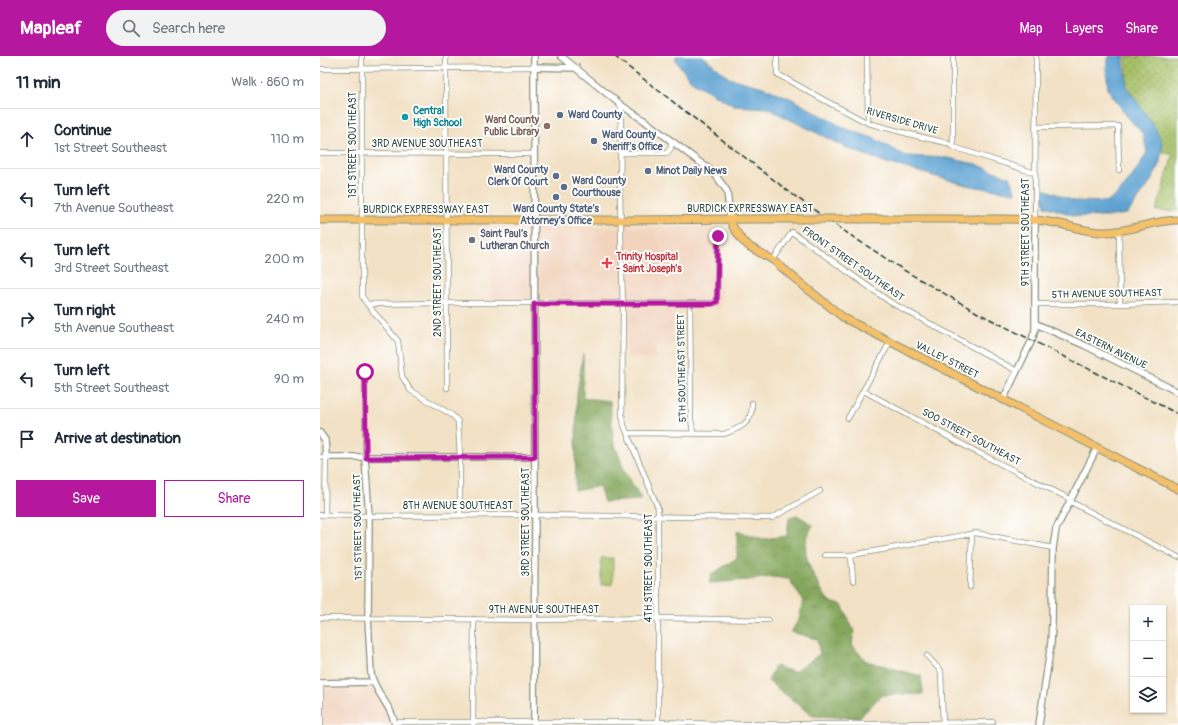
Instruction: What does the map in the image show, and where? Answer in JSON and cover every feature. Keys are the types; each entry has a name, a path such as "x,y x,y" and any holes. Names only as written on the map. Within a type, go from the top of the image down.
{"main road":[{"name":"VALLEY STREET","path":"730,219 733,227 742,240 750,247 773,260 844,318 1178,489"},
{"name":"BURDICK EXPRESSWAY EAST","path":"320,220 979,219 1035,220 1056,223 1089,231 1107,232 1155,222 1178,220"}],"street":[{"name":"1ST STREET SOUTHEAST","path":"362,56 362,296 367,304"},
{"name":"2ND STREET SOUTHEAST","path":"446,56 446,220 448,303 447,388"},
{"name":"3RD STREET SOUTHEAST","path":"534,56 536,515 534,723"},
{"path":"561,56 621,105 646,120 714,173 724,186 728,195 730,219"},
{"name":"RIVERSIDE DRIVE","path":"777,56 777,74 868,122 947,143 953,147 1035,173"},
{"path":"867,56 868,122"},
{"path":"953,56 953,147"},
{"name":"9TH STREET SOUTHEAST","path":"1003,400 1032,340 1036,324 1036,56"},
{"path":"320,69 577,68"},
{"name":"4TH STREET SOUTHEAST","path":"621,105 620,153 623,303 622,414 627,434 658,508 658,723"},
{"path":"1035,127 1118,126 1119,170"},
{"path":"620,153 666,153 671,148 671,141"},
{"name":"3RD AVENUE SOUTHEAST","path":"320,153 534,154"},
{"path":"1119,230 1120,304"},
{"name":"FRONT STREET SOUTHEAST","path":"773,260 792,232 890,302 1017,371"},
{"path":"367,304 712,304 717,302 718,236"},
{"name":"5TH AVENUE SOUTHEAST","path":"1035,304 1178,302"},
{"name":"5TH SOUTHEAST STREET","path":"690,303 691,418 693,433"},
{"path":"367,304 398,341 402,376 410,390 452,415 458,421 460,457 460,514"},
{"name":"EASTERN AVENUE","path":"1036,324 1178,392"},
{"path":"848,418 890,342"},
{"name":"1ST STREET SOUTHEAST","path":"365,372 366,458 369,516 368,618 371,674 373,682"},
{"name":"SOO STREET SOUTHEAST","path":"864,391 971,449 1178,557"},
{"path":"627,434 724,434 739,429 749,420 752,410 752,403"},
{"path":"320,433 325,440 323,457 323,515"},
{"path":"1039,725 1052,623 1053,548 1056,529 1096,448"},
{"path":"323,457 535,457"},
{"name":"8TH AVENUE SOUTHEAST","path":"323,515 658,515 772,518 820,491"},
{"path":"826,555 851,555 976,533 1053,548"},
{"path":"970,587 972,534"},
{"path":"851,555 853,580"},
{"name":"9TH AVENUE SOUTHEAST","path":"320,618 535,620 658,618 768,620"},
{"path":"473,723 474,619"},
{"path":"927,656 941,671 942,724"},
{"path":"321,725 321,683 373,682 392,712 395,723 942,724 993,722"}],"shaded area":[{"name":"Trinity Hospital - Saint Joseph's","path":"492,227 721,227 721,309 673,309 673,347 656,347 656,359 627,359 627,299 492,299"},
{"path":"320,689 372,689 391,725 320,725"}],"green space":[{"path":"1126,56 1178,56 1178,211 1156,211 1173,155 1163,152 1127,87"},
{"path":"583,354 583,398 610,401 613,440 625,472 642,500 604,502 599,486 575,491 577,394"},
{"path":"797,515 813,525 806,543 809,566 829,602 842,605 854,631 852,645 866,661 921,676 923,694 882,695 859,718 813,716 768,681 775,666 794,672 820,654 817,639 791,632 799,619 803,601 789,579 773,577 709,583 711,575 737,558 737,531 763,539 787,536 789,517"},
{"path":"601,558 613,558 613,584 601,585"}],"water":[{"path":"676,56 703,56 729,78 763,87 792,99 844,128 873,138 906,156 948,158 975,164 1010,177 1016,193 970,186 887,163 847,148 767,108 734,106 691,81 676,61"},
{"path":"1109,56 1124,56 1127,87 1156,129 1163,145 1159,167 1148,186 1127,214 1106,217 1076,216 1045,206 1042,188 1074,201 1108,202 1130,179 1139,167 1147,152 1143,134 1126,115 1108,89 1106,67"}],"railway":[{"path":"614,56 792,194 841,229 902,269 978,313 1178,414"}],"place":[{"name":"Ward County","path":"560,115"},
{"name":"Central High School","path":"405,117"},
{"name":"Ward County Public Library","path":"547,126"},
{"name":"Ward County Sheriff’s Office","path":"594,141"},
{"name":"Minot Daily News","path":"648,171"},
{"name":"Ward County Clerk Of Court","path":"556,176"},
{"name":"Ward County Courthouse","path":"564,187"},
{"name":"Ward County State’s Attorney’s Office","path":"556,197"},
{"name":"Saint Paul’s Lutheran Church","path":"472,240"},
{"name":"Trinity Hospital - Saint Joseph's","path":"607,263"}],"route":[{"path":"365,372 366,458 535,457 534,304 712,304 717,302 718,236"}]}
